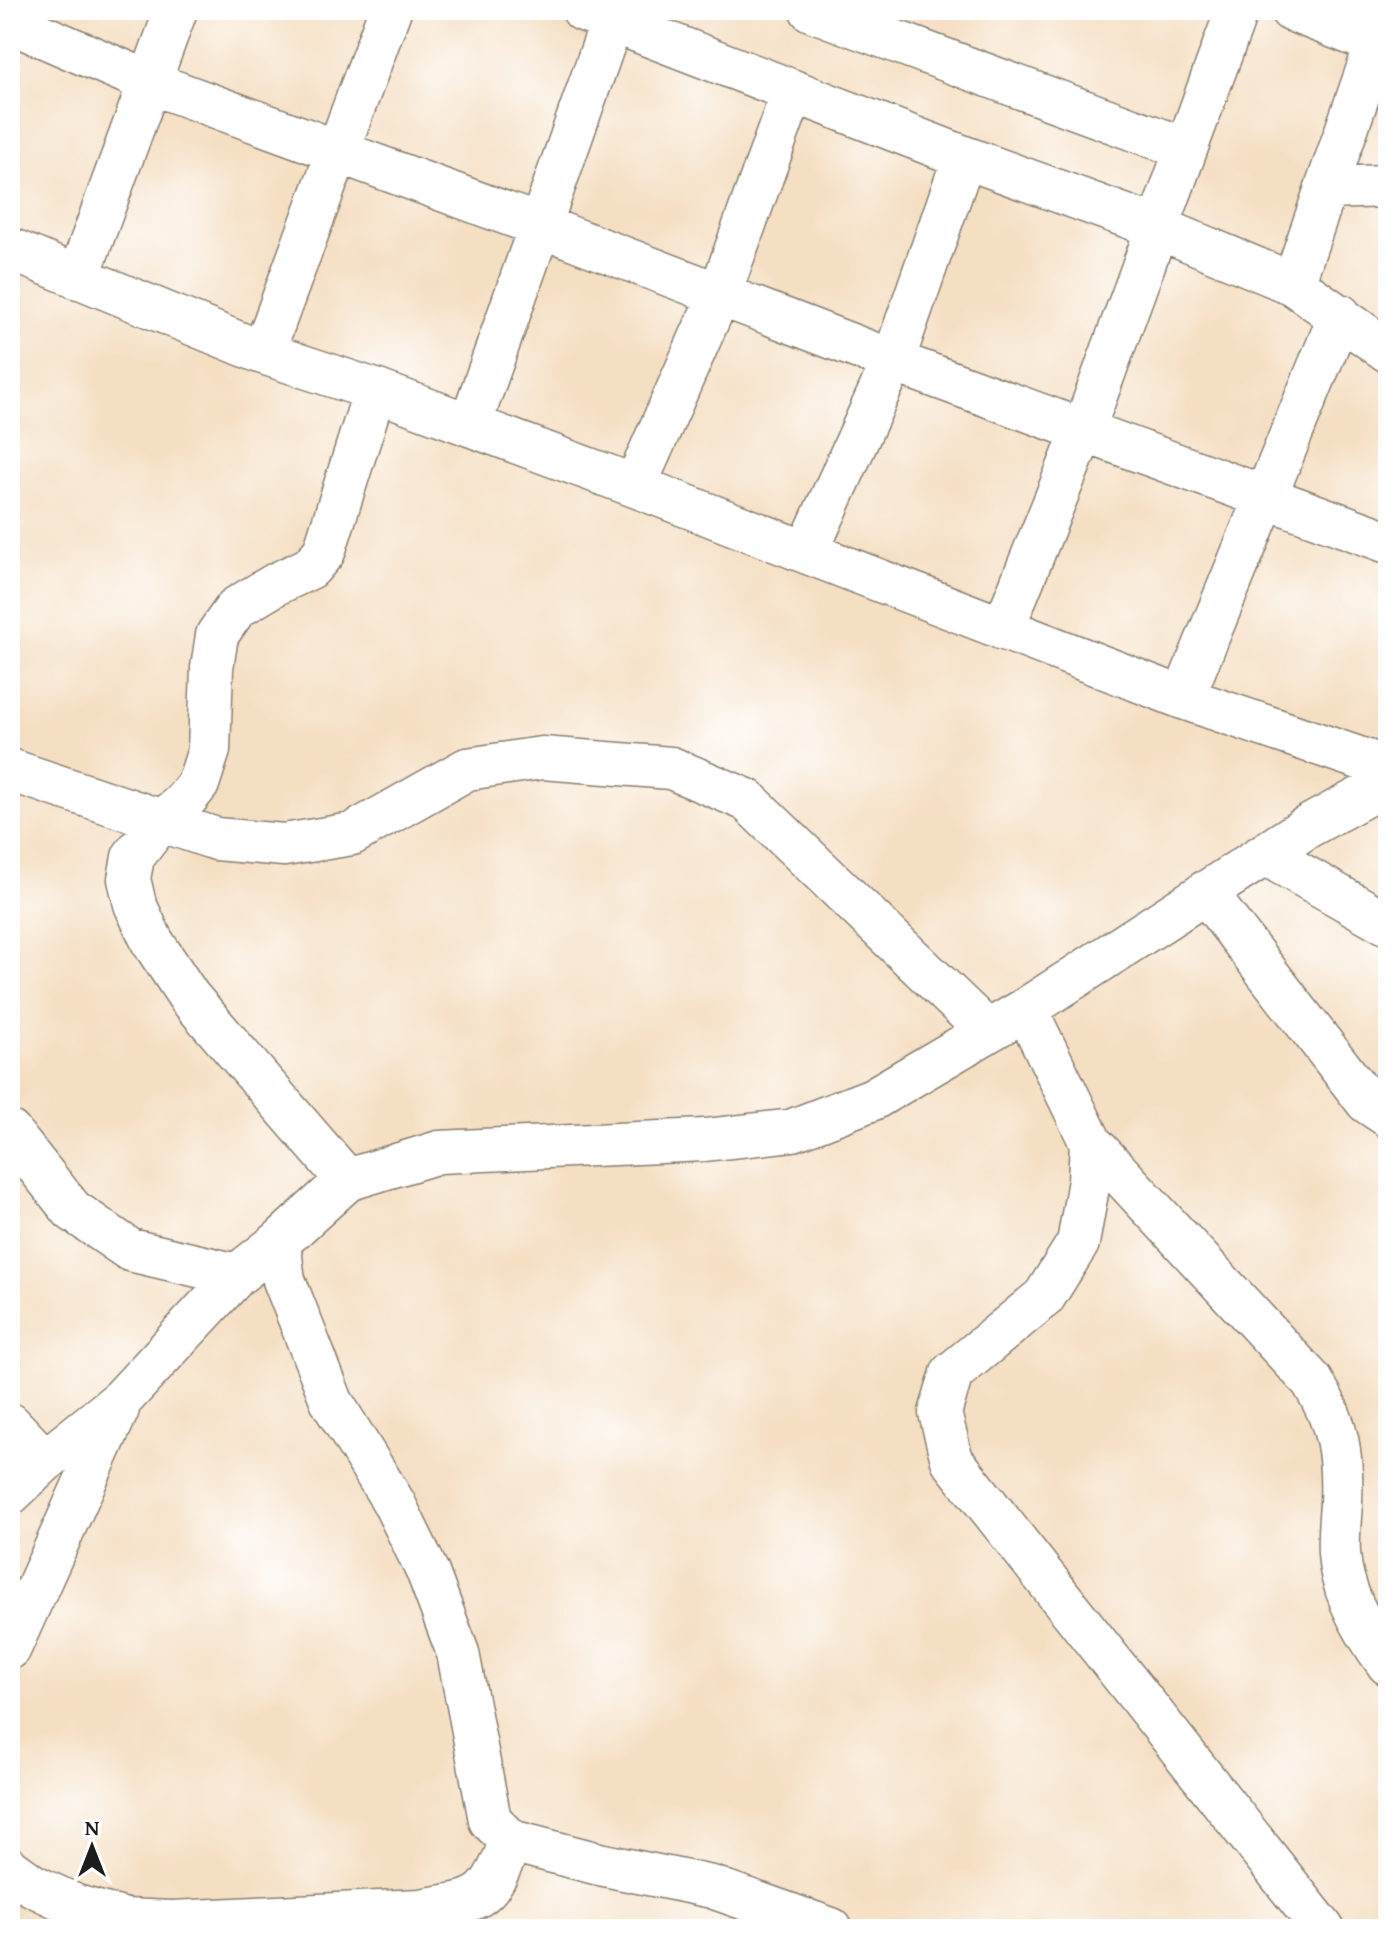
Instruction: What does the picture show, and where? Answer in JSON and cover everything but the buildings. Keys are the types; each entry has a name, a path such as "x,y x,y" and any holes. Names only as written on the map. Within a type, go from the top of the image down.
{"lane":[{"path":"78,278 176,10"},
{"path":"263,353 390,10"},
{"path":"1003,629 1083,431 1237,10"},
{"path":"1291,10 1384,34 1293,284"},
{"path":"838,15 1186,149"},
{"path":"470,425 538,225 597,16 1159,228 1293,284 1388,351"},
{"path":"10,22 151,83 720,293 893,361 1388,542"},
{"path":"635,486 720,293 793,91"},
{"path":"807,552 893,361 964,157"},
{"path":"1327,188 1388,186"},
{"path":"10,249 263,353 375,390 635,486 1183,698 1388,768"},
{"path":"1183,698 1340,315"},
{"path":"347,1180 189,997 152,941 135,904 129,879 133,857 161,821 181,805 198,784 209,750 212,668 217,635 236,608 310,568 324,552 375,390"},
{"path":"10,770 216,839 284,845 352,834 467,769 542,758 671,768 747,800 987,1031"},
{"path":"10,1494 45,1461 121,1400 237,1275 279,1242 347,1180 439,1152 705,1140 793,1130 873,1099 1026,1009 1307,827 1388,783"},
{"path":"1265,854 1388,924"},
{"path":"1205,892 1367,1102 1388,1116"},
{"path":"1026,1009 1091,1143 1312,1381 1330,1409 1340,1444 1342,1488 1338,1554 1348,1593 1372,1642 1388,1664"},
{"path":"10,1132 72,1210 130,1250 237,1275"},
{"path":"1091,1143 1089,1181 1078,1243 1044,1297 952,1373 940,1413 952,1460 1323,1929"},
{"path":"279,1242 284,1280 332,1402 394,1503 428,1573 458,1653 490,1820 511,1841 599,1864 712,1887 831,1929"},
{"path":"10,1648 121,1400"},
{"path":"10,1424 45,1461"},
{"path":"10,1869 32,1885 76,1906 125,1920 172,1922 420,1910 482,1896 496,1879 511,1841"}]}
